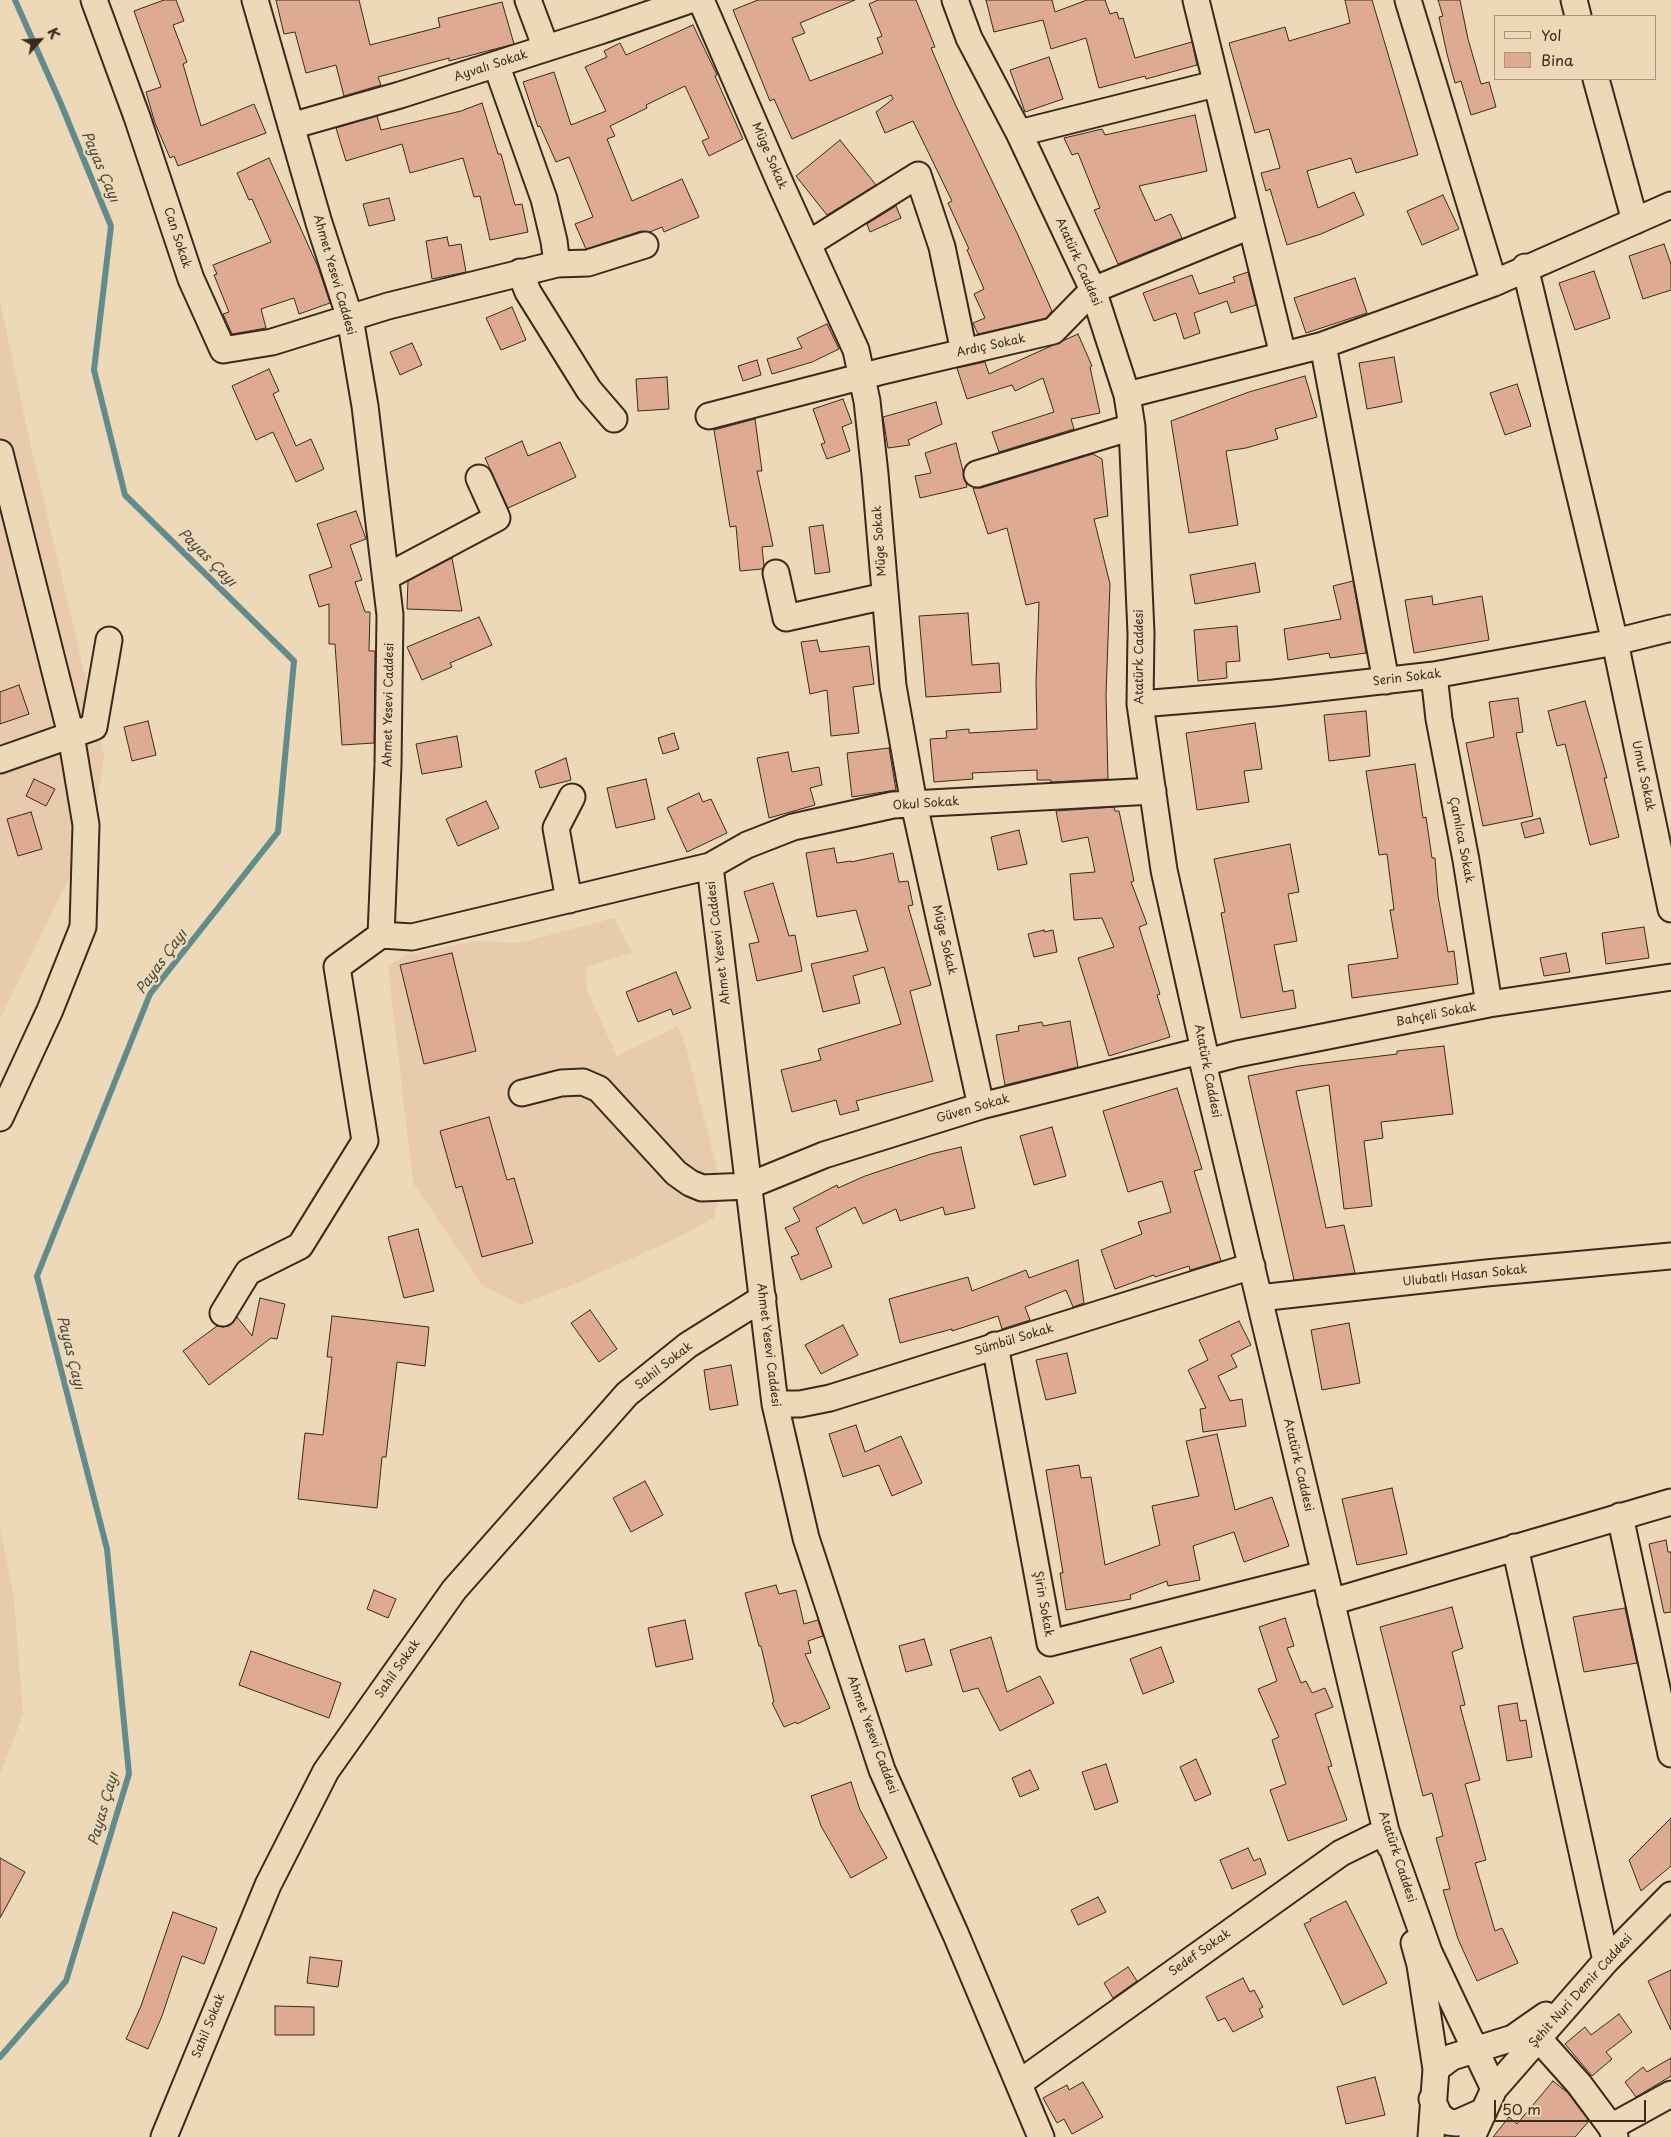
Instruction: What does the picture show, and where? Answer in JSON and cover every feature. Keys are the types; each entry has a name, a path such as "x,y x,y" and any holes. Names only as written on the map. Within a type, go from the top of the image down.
{"street":[{"name":"Can Sokak","path":"94,0 137,116 190,279 223,350 272,342 350,318"},
{"name":"Ahmet Yesevi Caddesi","path":"254,0 350,318 365,406 390,615 388,765 381,935 412,937 710,866 775,1404 806,1538 882,1770 1041,2137"},
{"path":"528,0 546,48"},
{"name":"Ayvalı Sokak","path":"291,126 400,95 690,0"},
{"name":"Müge Sokak","path":"701,0 856,350 863,377 875,474 893,686 914,804 981,1106"},
{"name":"Atatürk Caddesi","path":"955,0 969,38 1019,133 1093,290 1127,395 1132,427 1142,633 1140,704 1164,870 1204,1057 1259,1298 1386,1830 1430,1952 1494,2089"},
{"path":"1196,0 1215,84 1283,355"},
{"path":"1408,0 1494,283"},
{"path":"1574,0 1578,15"},
{"path":"496,64 544,199 554,240 557,264"},
{"path":"1596,80 1635,221"},
{"path":"1019,133 1215,84"},
{"path":"808,244 918,175 942,247 964,352"},
{"path":"1127,395 1323,345 1494,283 1671,205"},
{"name":"Ardıç Sokak","path":"709,416 964,352 1053,332 1093,290 1250,226"},
{"path":"350,318 520,272 557,264 588,263 645,245"},
{"name":"Umut Sokak","path":"1525,268 1615,642 1670,896"},
{"path":"520,272 528,292 589,390 614,419"},
{"path":"1323,345 1386,681"},
{"path":"977,474 1132,427"},
{"path":"0,453 71,735 86,825 83,927 50,1010 0,1118"},
{"path":"386,577 497,518 479,478"},
{"path":"776,573 786,618 885,596"},
{"name":"Serin Sokak","path":"1140,704 1274,693 1434,675 1615,642 1671,628"},
{"path":"0,760 94,727 110,640"},
{"name":"Çamlıca Sokak","path":"1434,675 1439,719 1466,860 1489,1004"},
{"name":"Okul Sokak","path":"710,866 747,845 793,827 893,805 1153,791"},
{"path":"569,900 556,828 572,797"},
{"path":"223,1313 248,1272 300,1246 365,1140 337,967 381,935"},
{"name":"Bahçeli Sokak","path":"1204,1057 1237,1054 1489,1004 1671,977"},
{"name":"Güven Sokak","path":"522,1093 561,1083 583,1082 599,1089 638,1128 676,1173 690,1183 702,1188 748,1186 824,1155 981,1106 1204,1057"},
{"name":"Ulubatlı Hasan Sokak","path":"1259,1298 1486,1273 1671,1256"},
{"name":"Sümbül Sokak","path":"775,1404 800,1404 830,1398 1252,1266"},
{"name":"Sahil Sokak","path":"164,2137 268,1885 326,1770 454,1590 627,1394 688,1345 763,1298"},
{"name":"Şirin Sokak","path":"995,1346 1050,1643 1324,1574"},
{"path":"1332,1602 1671,1502"},
{"path":"1620,1516 1671,1754"},
{"path":"1436,2069 1452,2057 1513,2038 1536,2023 1599,1969 1515,1547"},
{"path":"1386,1830 1420,1965 1436,2069 1432,2099 1431,2137"},
{"name":"Sedef Sokak","path":"1018,2083 1341,1853 1386,1830"},
{"name":"Şehit Nuri Demir Caddesi","path":"1494,2089 1599,1969 1671,1896"},
{"path":"1538,2038 1579,2084 1613,2132 1671,2094"},
{"path":"1472,2137 1494,2089"},
{"path":"1432,2099 1439,2115 1448,2122 1457,2123 1484,2111"}],"shaded area":[{"path":"0,301 29,438 104,756 94,827 0,1019"},
{"path":"614,918 632,953 586,967 587,990 617,1056 678,1026 686,1047 721,1185 714,1218 674,1239 582,1281 520,1305 482,1285 413,1183 388,966 404,956 473,941 519,943"},
{"path":"0,1527 14,1598 23,1714 0,1775"}],"building":[{"path":"164,0 176,0 184,21 173,25 187,62 183,64 201,126 254,104 266,133 178,166 174,156 170,158 155,123 146,92 161,87 134,11"},
{"path":"276,0 359,0 370,45 440,27 438,18 502,2 514,44 449,61 449,58 378,77 381,85 344,96 336,65 306,73 295,32 284,34"},
{"path":"758,0 855,0 800,23 805,33 792,38 810,81 883,53 877,38 882,36 869,4 878,0 916,0 935,47 931,48 955,104 1052,311 1046,318 978,334 973,323 985,318 974,294 984,289 967,250 969,249 948,203 952,201 913,121 885,133 876,112 893,99 891,95 792,139 774,99 770,101 733,10"},
{"path":"986,0 1052,0 1055,12 1087,0 1105,0 1110,14 1117,12 1119,19 1123,18 1135,58 1192,42 1197,65 1146,79 1145,76 1099,88 1086,38 1051,49 1043,20 994,32"},
{"path":"1345,0 1372,0 1418,155 1356,173 1351,158 1307,171 1318,208 1354,192 1364,215 1321,234 1287,245 1270,189 1266,191 1261,173 1280,168 1269,129 1255,133 1229,43 1285,27 1289,41 1350,23"},
{"path":"1438,0 1460,0 1468,39 1481,84 1489,82 1496,107 1471,115 1461,81 1455,83 1439,17 1443,16"},
{"path":"693,25 717,75 715,76 743,139 709,156 702,141 709,138 685,86 646,105 647,108 610,126 615,136 607,139 632,201 682,179 699,217 664,232 662,227 650,232 641,231 586,249 575,224 593,217 569,157 556,162 540,126 538,127 523,82 554,72 571,125 606,111 585,67 607,57 604,51 620,43 626,55"},
{"path":"1049,57 1063,99 1025,112 1010,70"},
{"path":"482,103 498,154 501,154 515,205 522,204 528,232 490,240 480,196 474,197 463,158 410,173 402,144 346,161 336,128 377,116 381,130 461,111"},
{"path":"1195,115 1207,171 1139,186 1155,221 1171,214 1182,238 1118,264 1094,210 1100,208 1078,153 1072,155 1064,138 1102,129 1105,135"},
{"path":"840,140 876,185 827,215 796,176"},
{"path":"269,158 318,267 330,303 299,314 294,298 261,309 266,328 232,334 223,314 229,312 214,275 217,274 213,265 271,242 252,199 249,200 237,173"},
{"path":"1443,195 1459,229 1422,245 1407,211"},
{"path":"389,198 395,220 369,226 363,204"},
{"path":"896,206 901,218 870,232 867,224"},
{"path":"447,237 449,246 461,244 466,272 432,279 426,241"},
{"path":"1664,244 1671,264 1671,290 1643,299 1629,256"},
{"path":"1594,271 1610,318 1575,330 1559,283"},
{"path":"1248,272 1256,305 1231,313 1227,301 1194,313 1200,333 1184,339 1176,313 1154,321 1143,293 1192,275 1199,294 1235,282 1233,277"},
{"path":"1355,278 1367,313 1306,333 1294,298"},
{"path":"512,307 526,340 501,350 486,318"},
{"path":"827,324 839,349 812,362 772,374 767,359 802,348 797,338"},
{"path":"1078,334 1092,366 1090,367 1100,413 1071,419 1074,429 999,452 992,432 1054,412 1043,378 1015,391 1012,385 967,399 957,368 985,362 989,374"},
{"path":"412,343 422,365 400,375 390,352"},
{"path":"1394,357 1402,402 1367,409 1359,363"},
{"path":"757,360 761,375 743,381 738,366"},
{"path":"269,369 279,391 273,394 296,446 311,439 324,469 296,482 273,432 256,440 232,386"},
{"path":"1305,376 1317,417 1275,429 1278,439 1246,448 1226,451 1238,525 1189,533 1171,421 1249,392"},
{"path":"667,377 669,409 638,411 636,379"},
{"path":"1517,384 1531,426 1505,435 1490,393"},
{"path":"843,399 852,423 842,427 850,451 827,459 821,444 825,443 813,409"},
{"path":"936,402 942,424 908,440 910,445 888,448 883,417"},
{"path":"755,419 762,471 757,471 773,546 762,547 764,566 762,569 740,571 736,526 730,527 714,430"},
{"path":"522,441 528,456 560,442 576,477 508,508 485,458"},
{"path":"956,443 967,487 920,498 915,476 931,473 925,453"},
{"path":"1093,454 1102,459 1108,516 1094,519 1110,584 1106,695 1108,779 1051,782 1051,780 1037,780 1037,770 972,773 973,779 934,782 930,739 947,738 946,731 969,729 969,733 1037,729 1036,682 1039,602 1026,605 1007,528 988,534 973,488 981,488"},
{"path":"356,511 366,539 350,545 362,580 355,582 365,612 370,612 369,651 375,651 374,743 342,745 335,644 329,644 329,604 319,607 309,575 332,567 317,524"},
{"path":"823,525 830,572 815,574 809,527"},
{"path":"452,558 462,611 407,609 408,581"},
{"path":"1255,563 1260,592 1195,604 1190,575"},
{"path":"1353,581 1366,653 1330,658 1329,653 1288,660 1284,629 1341,619 1333,586"},
{"path":"1432,596 1433,605 1482,596 1489,640 1414,653 1405,600"},
{"path":"968,613 972,665 999,663 1001,692 926,697 919,616"},
{"path":"479,617 492,645 450,663 452,667 422,680 407,647"},
{"path":"1237,626 1240,661 1226,662 1227,678 1198,681 1194,630"},
{"path":"817,640 820,652 869,646 874,684 853,687 859,733 831,736 827,690 810,694 801,642"},
{"path":"19,685 29,714 0,724 0,692"},
{"path":"1518,698 1523,732 1516,733 1533,816 1483,826 1466,743 1494,737 1489,702"},
{"path":"1585,701 1607,778 1604,778 1619,837 1590,845 1565,744 1557,746 1548,711"},
{"path":"1366,711 1370,756 1329,761 1324,715"},
{"path":"148,721 156,755 132,761 124,727"},
{"path":"1255,723 1262,769 1244,771 1249,802 1197,810 1186,733"},
{"path":"674,733 679,749 663,754 658,738"},
{"path":"457,736 462,767 422,774 416,744"},
{"path":"889,748 896,790 852,797 847,753"},
{"path":"788,752 792,772 819,767 822,785 810,788 815,805 769,818 757,758"},
{"path":"566,758 571,780 540,788 535,771"},
{"path":"1415,764 1423,818 1426,817 1432,858 1435,858 1438,896 1448,952 1454,951 1458,984 1352,998 1348,965 1398,958 1390,910 1394,910 1387,854 1379,855 1366,771"},
{"path":"34,779 55,789 46,806 26,796"},
{"path":"646,779 655,819 616,828 607,788"},
{"path":"699,793 703,802 711,799 727,833 687,852 667,808"},
{"path":"486,801 499,828 458,846 446,819"},
{"path":"1114,807 1115,811 1119,811 1134,881 1131,882 1147,924 1139,927 1160,994 1157,995 1170,1037 1109,1056 1078,958 1114,947 1102,918 1074,920 1070,874 1095,872 1088,837 1062,842 1056,811"},
{"path":"31,812 42,849 18,856 7,819"},
{"path":"1540,818 1544,833 1525,838 1521,823"},
{"path":"1019,830 1027,864 998,870 991,837"},
{"path":"1290,844 1299,892 1288,894 1297,941 1274,945 1283,992 1293,990 1296,1008 1241,1018 1221,913 1225,912 1214,859"},
{"path":"834,848 837,863 893,853 899,882 908,881 913,905 908,906 931,985 910,991 933,1081 856,1101 859,1110 840,1115 836,1100 792,1112 781,1070 821,1060 818,1049 901,1024 884,967 853,976 860,1003 823,1012 811,964 868,951 856,910 817,917 806,853"},
{"path":"773,883 789,936 795,935 802,971 757,981 749,944 759,942 744,892"},
{"path":"1644,927 1649,958 1606,964 1602,933"},
{"path":"1044,930 1044,932 1053,930 1057,952 1034,957 1028,934"},
{"path":"452,953 476,1051 424,1064 400,965"},
{"path":"1566,953 1570,972 1544,976 1540,958"},
{"path":"676,972 691,1008 673,1015 671,1009 638,1022 626,992"},
{"path":"1070,1021 1078,1067 1005,1085 996,1035 1019,1031 1018,1026 1042,1022 1043,1026"},
{"path":"1444,1046 1453,1114 1381,1122 1383,1138 1364,1141 1372,1206 1344,1209 1329,1085 1296,1091 1326,1228 1344,1225 1355,1273 1294,1280 1248,1076 1299,1066 1397,1054 1397,1051"},
{"path":"1177,1088 1202,1169 1194,1171 1221,1261 1190,1270 1189,1266 1155,1277 1154,1275 1115,1289 1101,1250 1142,1234 1138,1222 1171,1212 1162,1181 1128,1192 1103,1111"},
{"path":"489,1117 507,1180 514,1178 533,1243 482,1257 462,1186 456,1188 440,1131"},
{"path":"1052,1127 1066,1176 1034,1185 1020,1136"},
{"path":"961,1147 975,1208 945,1215 943,1207 900,1221 896,1209 863,1224 855,1207 816,1228 832,1267 801,1280 791,1257 799,1254 785,1228 800,1221 793,1208 837,1185 838,1188 865,1176 931,1154"},
{"path":"418,1229 434,1291 404,1298 388,1237"},
{"path":"1078,1260 1084,1303 1073,1307 1066,1290 1025,1307 1030,1320 1002,1329 998,1316 952,1331 952,1329 900,1343 889,1299 968,1277 972,1291 1026,1270 1029,1278"},
{"path":"260,1298 285,1304 277,1339 271,1338 209,1385 183,1351 217,1326 229,1326 237,1317 252,1336"},
{"path":"590,1310 617,1349 599,1362 571,1323"},
{"path":"332,1316 429,1327 425,1366 397,1362 386,1457 382,1457 377,1508 298,1499 305,1433 323,1435 332,1357 327,1357"},
{"path":"1239,1321 1251,1345 1231,1355 1237,1367 1218,1376 1230,1401 1242,1399 1246,1426 1203,1432 1200,1409 1206,1408 1188,1370 1208,1360 1199,1340"},
{"path":"1349,1323 1360,1383 1322,1390 1311,1330"},
{"path":"843,1325 858,1355 821,1374 805,1345"},
{"path":"1067,1353 1076,1393 1046,1400 1036,1360"},
{"path":"731,1365 738,1405 710,1410 704,1370"},
{"path":"856,1425 865,1452 901,1436 922,1483 892,1496 879,1465 843,1477 829,1434"},
{"path":"1217,1434 1235,1510 1272,1497 1289,1546 1244,1562 1234,1532 1193,1546 1200,1580 1168,1586 1167,1581 1130,1595 1131,1599 1066,1610 1060,1573 1063,1573 1046,1470 1079,1465 1081,1478 1091,1477 1105,1565 1160,1545 1152,1506 1199,1496 1186,1441"},
{"path":"645,1481 663,1515 631,1532 613,1498"},
{"path":"1392,1488 1407,1554 1357,1565 1342,1499"},
{"path":"1666,1540 1668,1552 1671,1552 1671,1612 1664,1613 1649,1544"},
{"path":"776,1585 779,1594 796,1590 804,1624 818,1620 823,1636 808,1641 811,1653 805,1654 830,1708 797,1724 796,1722 784,1727 772,1703 774,1702 761,1646 759,1646 745,1593"},
{"path":"374,1590 396,1599 388,1618 367,1609"},
{"path":"1452,1607 1463,1648 1452,1652 1465,1705 1460,1706 1480,1780 1465,1784 1486,1860 1475,1863 1495,1931 1502,1928 1518,1963 1477,1981 1458,1939 1443,1890 1450,1889 1436,1838 1443,1836 1432,1793 1423,1796 1380,1627"},
{"path":"1625,1608 1637,1663 1584,1672 1573,1617"},
{"path":"1285,1618 1294,1646 1287,1648 1301,1683 1306,1681 1312,1693 1325,1688 1333,1707 1315,1714 1332,1766 1328,1767 1347,1820 1288,1841 1270,1790 1286,1784 1272,1740 1279,1737 1258,1689 1277,1681 1259,1627"},
{"path":"685,1620 693,1659 656,1667 648,1628"},
{"path":"991,1637 1007,1692 1040,1676 1054,1703 1000,1731 978,1688 963,1692 950,1650"},
{"path":"924,1639 932,1665 906,1672 899,1646"},
{"path":"1161,1647 1174,1682 1143,1694 1130,1659"},
{"path":"251,1651 341,1683 329,1718 239,1685"},
{"path":"1517,1703 1520,1721 1526,1720 1532,1757 1507,1761 1498,1706"},
{"path":"1196,1759 1211,1794 1195,1801 1180,1767"},
{"path":"1106,1764 1118,1802 1095,1810 1082,1772"},
{"path":"1030,1770 1039,1789 1020,1797 1012,1778"},
{"path":"851,1782 860,1810 887,1858 851,1878 821,1826 811,1796"},
{"path":"1671,1818 1671,1866 1641,1891 1629,1860"},
{"path":"1248,1848 1254,1861 1260,1858 1266,1874 1232,1889 1220,1860"},
{"path":"0,1858 25,1872 0,1918"},
{"path":"1098,1897 1106,1912 1078,1925 1071,1910"},
{"path":"1346,1901 1387,1983 1343,2005 1304,1924 1311,1921 1310,1919"},
{"path":"173,1912 217,1928 204,1964 182,1956 162,2016 148,2049 126,2039 141,2006"},
{"path":"310,1957 342,1961 338,1987 307,1983"},
{"path":"1128,1967 1137,1981 1113,1998 1104,1983"},
{"path":"1671,1970 1671,2030 1648,1981"},
{"path":"1243,1978 1250,1992 1254,1990 1263,2007 1259,2009 1263,2017 1233,2032 1225,2018 1218,2021 1206,1997"},
{"path":"275,2006 314,2007 314,2035 275,2035"},
{"path":"1619,2014 1632,2032 1606,2052 1612,2059 1592,2076 1565,2044 1585,2027 1591,2035"},
{"path":"1671,2058 1671,2076 1636,2097 1625,2082 1643,2067 1647,2072"},
{"path":"1375,2077 1385,2115 1346,2124 1337,2087"},
{"path":"1553,2081 1568,2093 1589,2121 1575,2137 1493,2137 1509,2117 1517,2124"},
{"path":"1083,2082 1103,2117 1072,2134 1064,2119 1057,2123 1043,2098 1067,2085 1069,2090"}],"waterway":[{"name":"Payas Çayı","path":"0,2057 66,1981 129,1774 107,1549 37,1276 150,994 278,832 294,661 125,495 94,370 111,226 61,104 15,0"}]}
